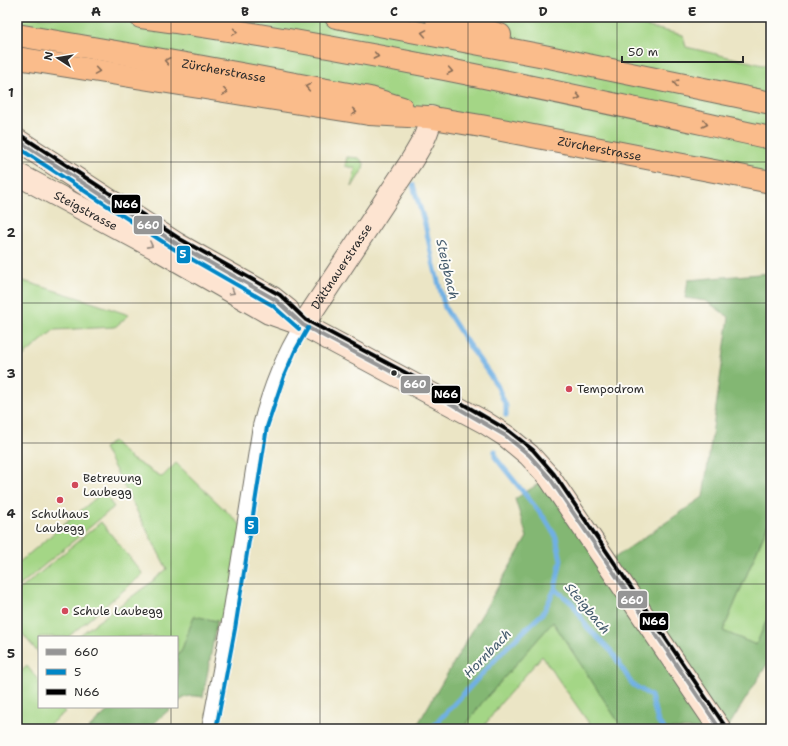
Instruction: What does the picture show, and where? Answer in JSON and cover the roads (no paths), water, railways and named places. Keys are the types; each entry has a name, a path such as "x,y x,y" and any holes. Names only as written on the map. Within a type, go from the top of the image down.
{"main road":[{"path":"141,17 362,54 501,80 771,138"},
{"path":"336,17 600,67 771,104"},
{"path":"436,17 456,21 600,67"},
{"name":"Zürcherstrasse","path":"17,35 370,98 429,117"},
{"name":"Zürcherstrasse","path":"17,58 369,114 429,117 771,182"},
{"name":"Dättnauerstrasse","path":"303,324 425,139 429,131 429,117"},
{"name":"Steigstrasse","path":"17,140 177,244 276,300 303,324"},
{"name":"Steigstrasse","path":"17,174 161,251 269,313 303,324 484,422 506,436 529,455 549,477 720,729"}],"street":[{"name":"Dättnauerstrasse","path":"210,729 224,657 261,426 268,400 280,371 303,324"}],"waterway":[{"name":"Steigbach","path":"413,185 425,224 445,308 497,385 506,406 506,415"},
{"name":"Hornbach","path":"431,729 505,649 543,613 555,589 561,560 556,537 545,519 495,457 495,451"},
{"name":"Steigbach","path":"555,589 573,604 587,627 612,652 632,684 651,696 658,722 664,729"}],"place":[{"name":"Tempodrom","path":"569,389"},
{"name":"Betreuung Laubegg","path":"75,485"},
{"name":"Schulhaus Laubegg","path":"60,500"},
{"name":"Schule Laubegg","path":"65,611"}]}
